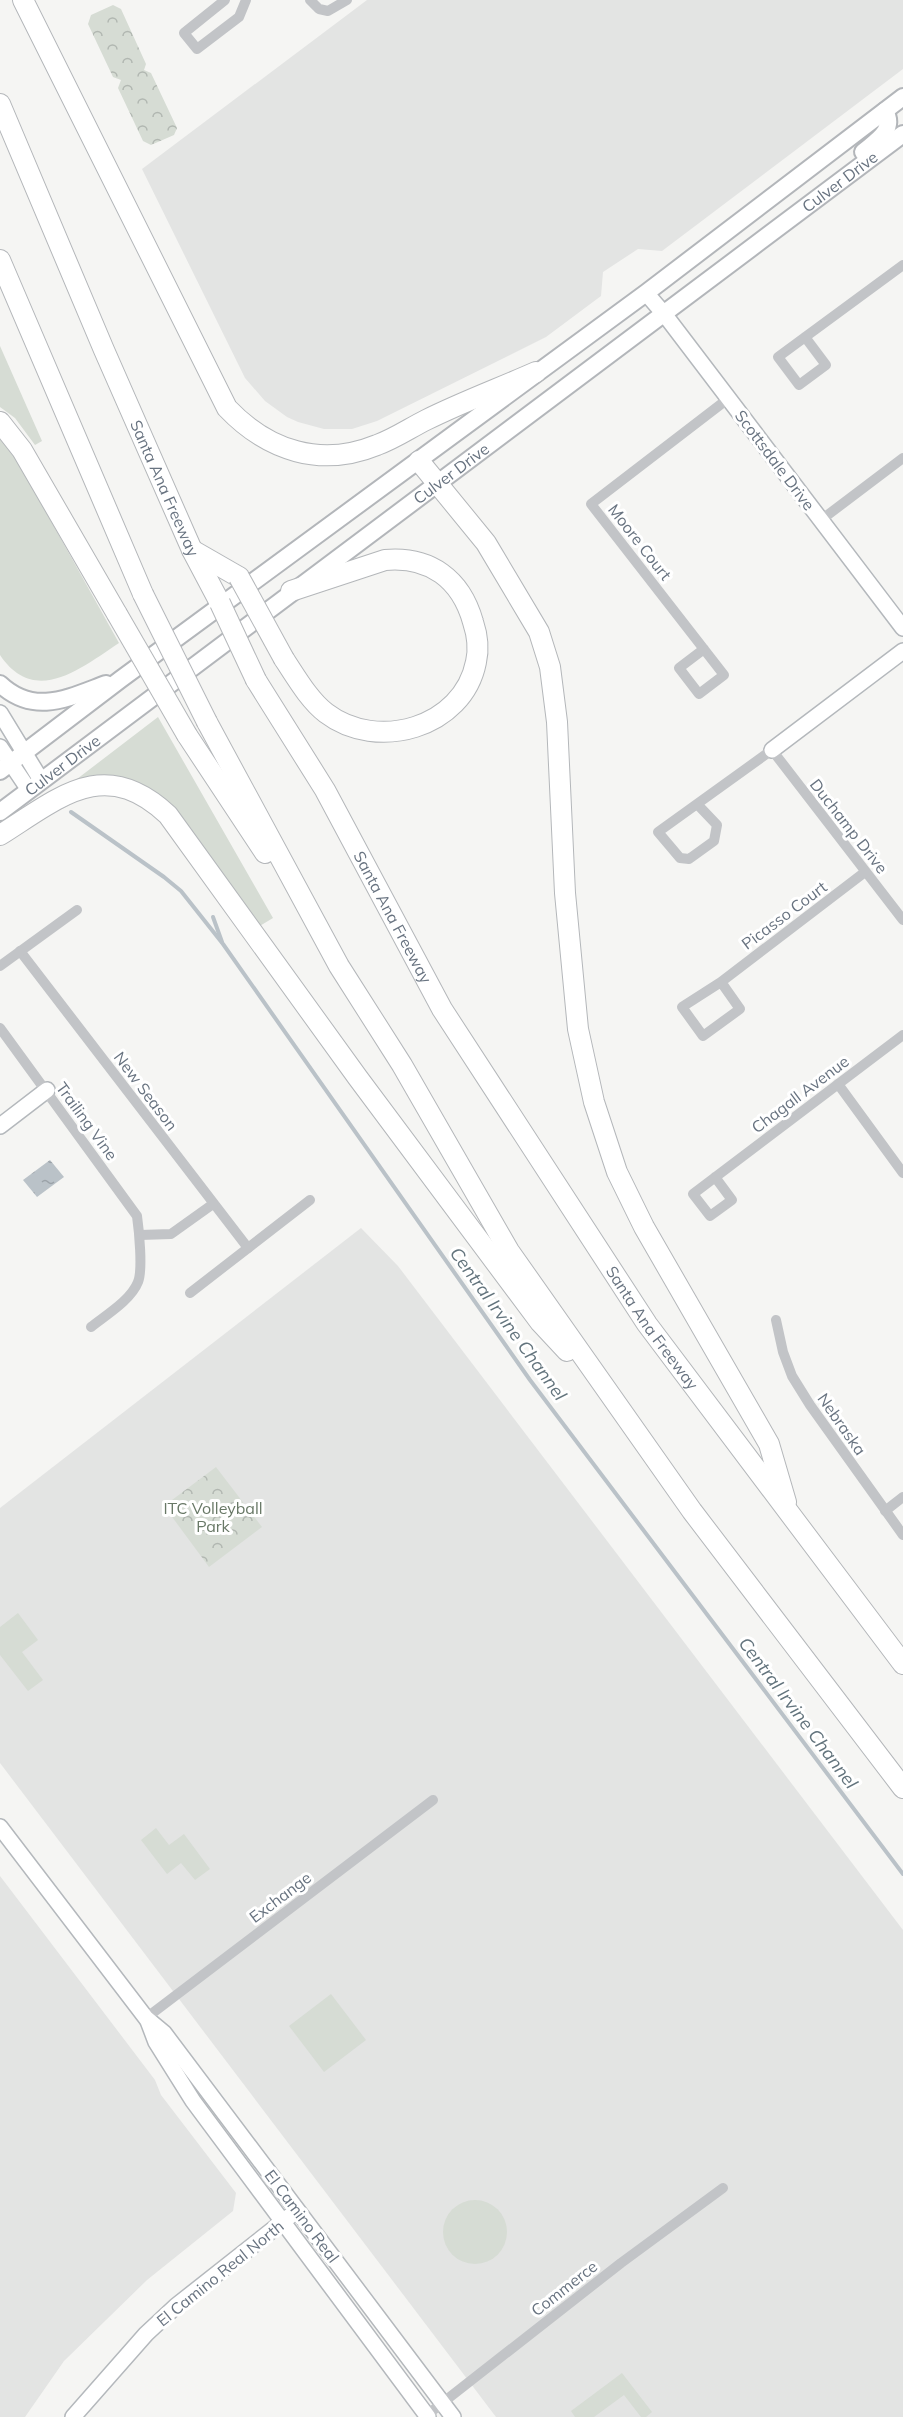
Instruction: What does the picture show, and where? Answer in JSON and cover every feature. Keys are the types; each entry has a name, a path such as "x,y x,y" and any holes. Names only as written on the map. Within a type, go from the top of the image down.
{"highway":[{"path":"23,0 227,408 244,425 262,438 304,453 328,456 350,454 379,445 427,419 536,372"},
{"name":"Santa Ana Freeway","path":"0,104 99,340 256,680 325,790 449,1019 647,1324 903,1664"},
{"path":"0,260 143,594 207,722 339,966"},
{"path":"0,422 22,450 187,735 402,1065 509,1251 692,1511 903,1788"},
{"path":"419,460 486,543 539,632 550,667 557,722 564,892 578,1029 604,1138 617,1172 644,1227 769,1444 791,1516"},
{"path":"198,556 239,577 284,659 303,688 325,713 344,724 364,731 388,733 415,727 435,719 451,707 464,691 476,662 477,634 461,592 446,575 421,562 401,558 385,560 291,591"},
{"path":"0,835 69,791 88,786 130,789 156,804 175,824 358,1078 540,1322 621,1411"}],"main road":[{"name":"Culver Drive","path":"12,763 121,679 646,293 903,97"},
{"path":"834,187 842,170 885,133 888,123 885,111"},
{"name":"Culver Drive","path":"0,812 291,591 665,315 903,134"},
{"path":"0,684 26,700 50,702 121,679"}],"street":[{"path":"227,0 245,0 239,17 197,49 184,33 227,0"},
{"path":"310,0 319,9 327,11 336,8 346,0"},
{"path":"805,338 826,365 799,385 778,357 903,265"},
{"name":"Scottsdale Drive","path":"646,293 903,628"},
{"name":"Moore Court","path":"704,649 591,504 729,399"},
{"path":"821,520 903,458"},
{"path":"698,805 717,825 714,841 689,859 680,858 658,832 698,805 903,651"},
{"path":"0,713 12,763"},
{"path":"0,747 12,763 35,785"},
{"name":"Duchamp Drive","path":"772,750 903,920"},
{"name":"Picasso Court","path":"721,982 740,1009 704,1036 682,1007 721,982 866,872"},
{"path":"0,966 77,910"},
{"name":"New Season","path":"20,951 248,1248"},
{"name":"Trailing Vine","path":"0,1028 137,1216 140,1235 139,1281 127,1297 91,1327"},
{"name":"Chagall Avenue","path":"715,1177 903,1035"},
{"path":"838,1084 903,1173"},
{"path":"0,1126 47,1090"},
{"path":"190,1293 310,1200"},
{"path":"140,1235 171,1234 213,1204"},
{"name":"Nebraska","path":"776,1320 783,1352 792,1376 903,1535"},
{"path":"885,1511 903,1497"},
{"name":"Exchange","path":"146,2018 433,1800"},
{"name":"El Camino Real","path":"0,1827 146,2018 164,2033 453,2417"},
{"name":"El Camino Real","path":"146,2018 156,2042 193,2102 428,2416"},
{"name":"Commerce","path":"428,2416 442,2402 723,2188"},
{"name":"El Camino Real North","path":"73,2417 146,2334 176,2306 297,2210"}],"shaded area":[{"path":"367,0 903,0 903,69 662,251 638,249 603,272 601,296 546,337 377,421 352,429 324,429 287,417 265,401 245,378 142,169"},
{"path":"361,1228 398,1266 903,1930 903,2417 496,2417 0,1763 0,1508"},
{"path":"0,1876 155,2080 161,2095 236,2193 233,2211 147,2280 64,2361 25,2417 0,2417"}],"green space":[{"path":"113,5 121,9 146,64 144,70 151,73 177,128 174,135 151,145 143,141 118,88 121,80 113,77 88,24 91,15"},
{"path":"0,346 42,441 35,445 15,418 0,407"},
{"path":"0,438 13,453 119,643 89,663 58,678 43,681 28,679 14,670 0,655"},
{"path":"158,717 273,918 258,927 180,819 77,779"},
{"name":"ITC Volleyball Park","path":"216,1467 262,1527 209,1567 164,1506"},
{"path":"18,1613 38,1640 22,1652 43,1680 28,1691 0,1655 0,1627"},
{"path":"156,1828 169,1845 184,1834 210,1869 195,1880 181,1863 167,1874 141,1840"},
{"path":"331,1994 366,2040 324,2072 289,2026"},
{"path":"469,2200 481,2200 498,2209 505,2220 507,2232 505,2244 498,2255 481,2264 469,2264 457,2259 448,2250 443,2238 443,2226 448,2214 457,2205"},
{"path":"622,2373 652,2412 646,2417 641,2417 624,2395 594,2417 575,2417 571,2411"}],"water":[{"path":"50,1160 64,1177 37,1197 23,1180"}],"waterway":[{"name":"Central Irvine Channel","path":"71,812 181,891 223,944 530,1380 903,1874"},
{"path":"213,917 222,942"}]}
